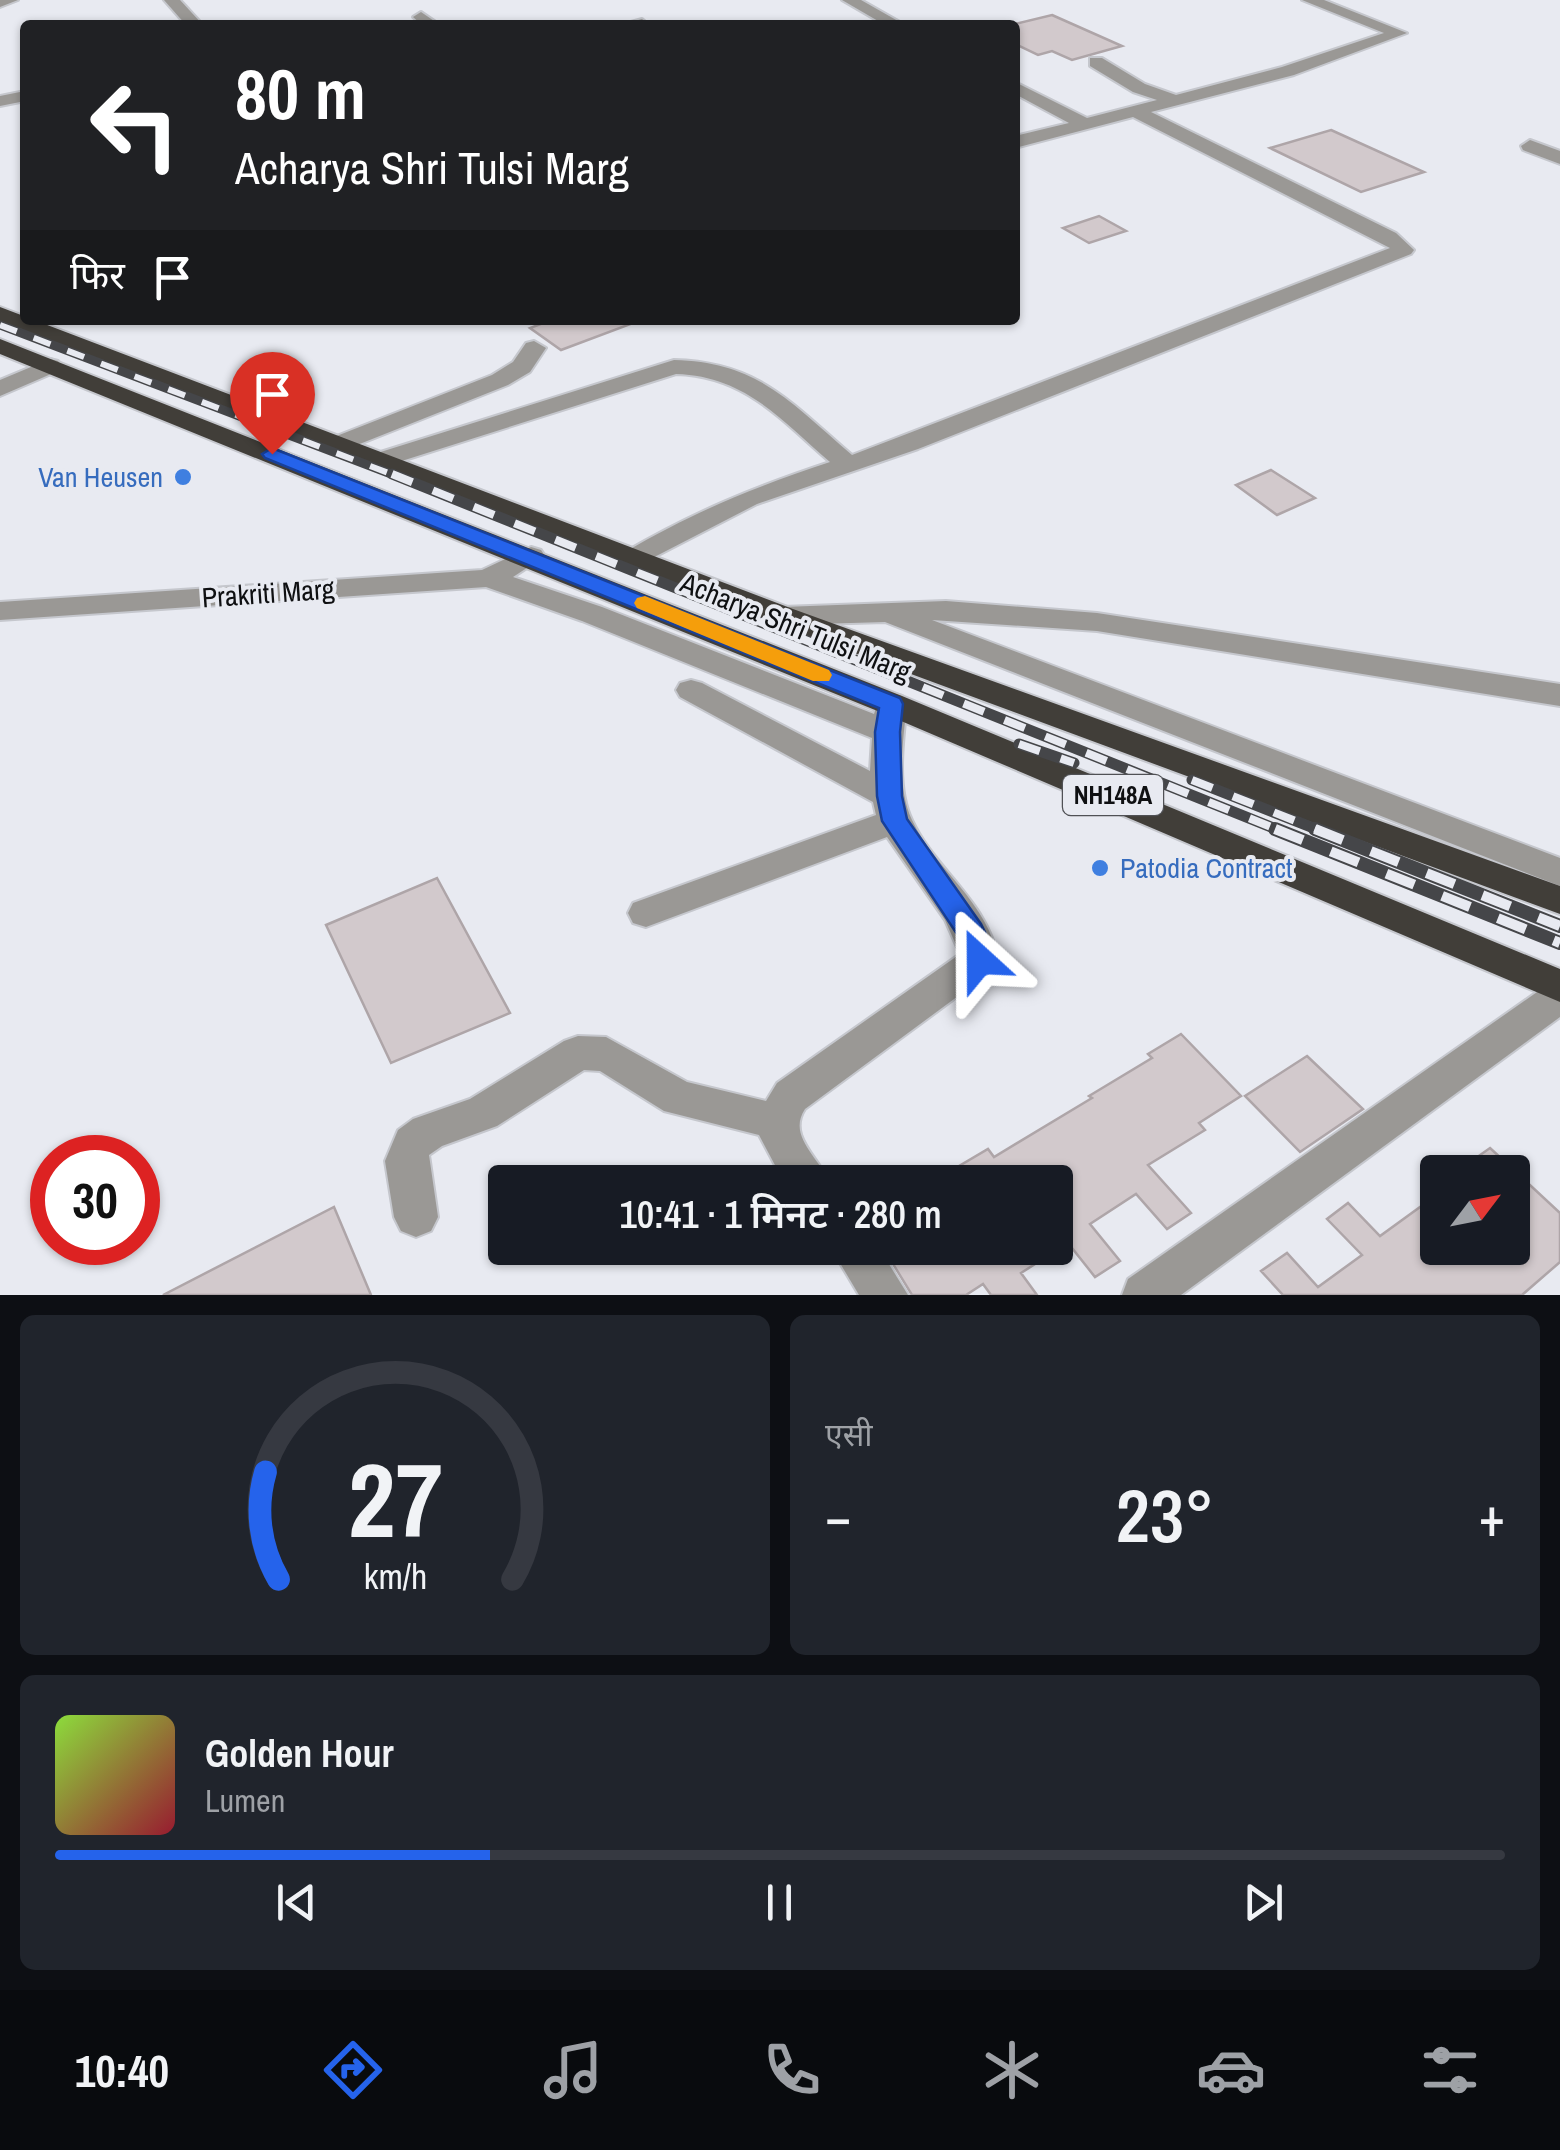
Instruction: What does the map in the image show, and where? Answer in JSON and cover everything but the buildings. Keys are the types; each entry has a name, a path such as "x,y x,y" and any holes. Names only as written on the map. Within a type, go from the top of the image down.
{"highway":[{"name":"Acharya Shri Tulsi Marg","path":"43,325 784,616 1560,900"},
{"name":"Acharya Shri Tulsi Marg","path":"0,346 531,556 890,718 1194,828 1560,986"},
{"path":"531,556 556,527"}],"street":[{"path":"0,2 10,0"},
{"path":"172,0 190,20"},
{"path":"850,0 888,20"},
{"path":"1020,141 1288,71 1400,33 1310,0"},
{"path":"1096,62 1138,88 1178,101"},
{"path":"1020,90 1084,124"},
{"path":"635,558 727,508 849,465 1404,250 1389,237 1135,112"},
{"path":"1530,146 1560,158"},
{"path":"338,444 500,380 522,367 534,348"},
{"path":"0,389 50,366"},
{"path":"380,460 546,406 687,366 725,373 756,386 849,465"},
{"name":"Prakriti Marg","path":"0,611 488,578 531,556"},
{"path":"488,578 890,718 892,809"},
{"path":"784,616 946,610 1097,622 1560,695"},
{"path":"881,611 1560,872"},
{"path":"691,690 892,809 971,932 980,953 980,960 791,1096 775,1121"},
{"path":"646,913 892,809"},
{"path":"1144,1295 1560,996"},
{"path":"416,1216 406,1161 414,1143 428,1132 483,1113 578,1053 606,1054 678,1098 775,1121"},
{"path":"775,1121 782,1143 797,1165"},
{"path":"865,1265 886,1295"}],"railway":[{"path":"0,325 399,477"},
{"path":"392,474 1281,831"},
{"path":"1019,744 1074,763"},
{"path":"1192,780 1321,831"},
{"path":"1275,829 1560,943"},
{"path":"1315,829 1560,926"}],"slow traffic":[{"path":"645,603 821,675"}],"place":[{"name":"Van Heusen","path":"183,477"},
{"name":"Patodia Contract","path":"1100,868"}],"route":[{"path":"272,454 892,704 888,732 894,821 971,932 980,960"}]}
